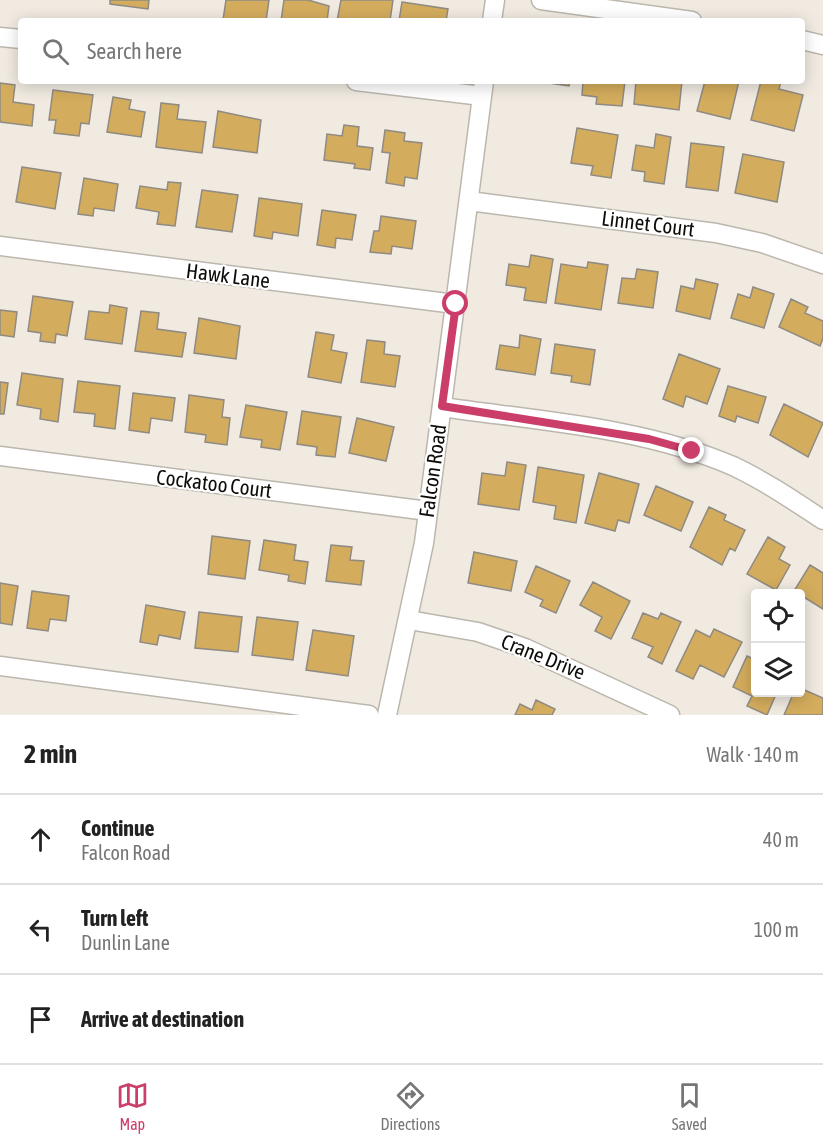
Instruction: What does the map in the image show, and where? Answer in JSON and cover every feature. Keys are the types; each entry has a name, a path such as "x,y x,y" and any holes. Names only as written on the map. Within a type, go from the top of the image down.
{"street":[{"path":"492,18 495,0"},
{"path":"541,0 670,18"},
{"path":"0,37 18,39"},
{"path":"805,41 823,45"},
{"path":"410,84 483,88"},
{"name":"Falcon Road","path":"387,715 409,620 428,512 483,88"},
{"name":"Linnet Court","path":"469,201 716,233 762,243 823,264"},
{"name":"Hawk Lane","path":"0,246 456,304"},
{"path":"442,406 649,439 692,451 734,467 773,487 823,520"},
{"name":"Cockatoo Court","path":"0,456 428,512"},
{"name":"Crane Drive","path":"409,620 478,632 525,648 670,715"},
{"path":"0,666 369,715"}],"building":[{"path":"110,0 149,0 148,9 110,4"},
{"path":"226,0 269,0 266,18 223,18"},
{"path":"284,0 308,0 329,6 327,18 281,18"},
{"path":"341,0 393,0 390,18 338,18"},
{"path":"402,2 448,9 446,18 399,18"},
{"path":"0,83 15,85 13,102 34,105 32,126 0,122"},
{"path":"583,84 625,84 622,106 596,104 597,97 582,95"},
{"path":"636,84 682,84 679,110 634,104"},
{"path":"704,84 738,84 730,119 697,111"},
{"path":"760,84 780,84 779,89 803,95 794,131 751,120"},
{"path":"53,90 93,95 89,124 81,123 79,136 54,133 56,120 49,120"},
{"path":"113,97 131,100 129,109 145,112 141,137 107,132"},
{"path":"161,103 179,105 177,119 206,122 202,153 156,147"},
{"path":"218,111 261,120 257,153 213,147"},
{"path":"344,125 359,127 357,146 373,148 370,170 354,168 355,164 324,160 327,134 342,136"},
{"path":"577,128 618,135 611,178 591,175 593,166 571,163"},
{"path":"385,130 405,133 404,141 422,143 417,179 405,177 404,186 386,183 390,153 382,152"},
{"path":"656,134 671,137 664,184 644,181 645,172 632,170 636,145 654,148"},
{"path":"691,143 724,147 718,191 686,187"},
{"path":"743,154 784,162 777,202 735,193"},
{"path":"22,167 61,173 55,209 16,202"},
{"path":"84,178 118,184 114,211 94,208 93,216 78,214"},
{"path":"168,182 181,183 175,226 157,224 159,212 136,208 140,186 167,190"},
{"path":"202,190 238,195 232,232 196,227"},
{"path":"259,198 302,204 298,236 273,232 272,239 254,236"},
{"path":"322,210 356,215 352,240 336,238 335,248 317,245"},
{"path":"381,216 416,221 412,249 392,246 391,254 370,252 374,231 379,231"},
{"path":"531,255 553,259 546,303 524,300 526,288 506,285 509,264 529,267"},
{"path":"588,262 608,265 601,310 555,303 561,264 587,268"},
{"path":"637,269 658,272 653,308 618,303 622,278 635,279"},
{"path":"696,279 718,284 710,319 676,311 681,286 694,289"},
{"path":"753,287 774,294 764,328 731,318 738,294 750,298"},
{"path":"33,296 73,302 67,336 56,334 55,343 40,341 41,333 28,331"},
{"path":"791,299 808,307 805,313 823,321 823,338 820,346 779,327"},
{"path":"110,305 127,308 122,344 85,339 89,311 109,313"},
{"path":"0,310 17,312 14,337 0,335"},
{"path":"141,311 159,313 157,329 186,333 182,357 135,351"},
{"path":"199,318 240,326 236,359 194,353"},
{"path":"316,332 334,335 331,350 347,353 341,383 308,377"},
{"path":"520,335 541,339 535,375 496,369 500,345 519,348"},
{"path":"367,340 385,342 384,354 400,356 395,387 361,382"},
{"path":"555,344 595,350 590,385 571,382 572,376 551,373"},
{"path":"679,354 720,369 707,404 686,396 683,407 663,399"},
{"path":"22,373 63,379 58,422 40,419 41,409 17,405"},
{"path":"78,381 120,386 115,429 94,426 95,414 74,412"},
{"path":"0,382 8,383 4,414 0,414"},
{"path":"728,386 766,397 758,423 737,416 735,422 719,416"},
{"path":"133,393 175,398 172,421 151,418 149,433 129,430"},
{"path":"189,395 224,400 222,417 230,418 227,445 205,442 206,435 185,432"},
{"path":"784,404 823,423 808,457 770,435"},
{"path":"246,405 287,412 280,450 261,447 262,440 240,437"},
{"path":"302,411 341,417 335,457 316,455 317,447 297,444"},
{"path":"357,418 394,427 386,461 349,453"},
{"path":"507,462 526,465 519,510 478,504 482,473 505,476"},
{"path":"538,467 584,475 576,523 554,519 556,506 533,502"},
{"path":"599,473 639,484 629,523 618,520 615,531 585,523"},
{"path":"656,486 693,502 681,531 644,515"},
{"path":"709,507 726,515 724,520 745,530 735,551 730,548 722,565 690,547"},
{"path":"212,536 250,541 245,579 208,574"},
{"path":"768,537 785,547 779,559 790,565 777,589 747,574"},
{"path":"264,540 296,545 294,560 308,562 305,584 288,581 289,575 259,570"},
{"path":"331,545 352,547 350,560 364,561 361,585 326,581"},
{"path":"474,552 517,561 511,591 468,583"},
{"path":"810,565 823,573 823,609 805,598 805,589 795,589"},
{"path":"536,566 570,581 556,613 540,606 543,600 525,592"},
{"path":"593,582 630,601 611,639 595,631 602,617 580,605"},
{"path":"0,583 18,586 12,625 0,623"},
{"path":"32,591 69,596 66,621 50,619 48,631 27,628"},
{"path":"146,605 185,612 180,639 159,635 157,645 140,642"},
{"path":"199,612 242,617 238,652 195,648"},
{"path":"643,613 658,619 661,613 681,622 662,664 648,657 653,647 632,638"},
{"path":"257,617 298,622 293,660 252,655"},
{"path":"714,629 742,642 724,677 700,665 693,679 676,671 696,630 710,637"},
{"path":"313,630 354,636 348,676 306,670"},
{"path":"747,656 751,658 751,696 733,687"},
{"path":"805,690 823,698 823,715 784,715 792,697 805,697"},
{"path":"752,697 775,697 767,715 747,706"},
{"path":"536,700 555,709 552,715 515,715 520,704 532,710"}],"route":[{"path":"456,304 442,406 649,439 692,451"}]}
